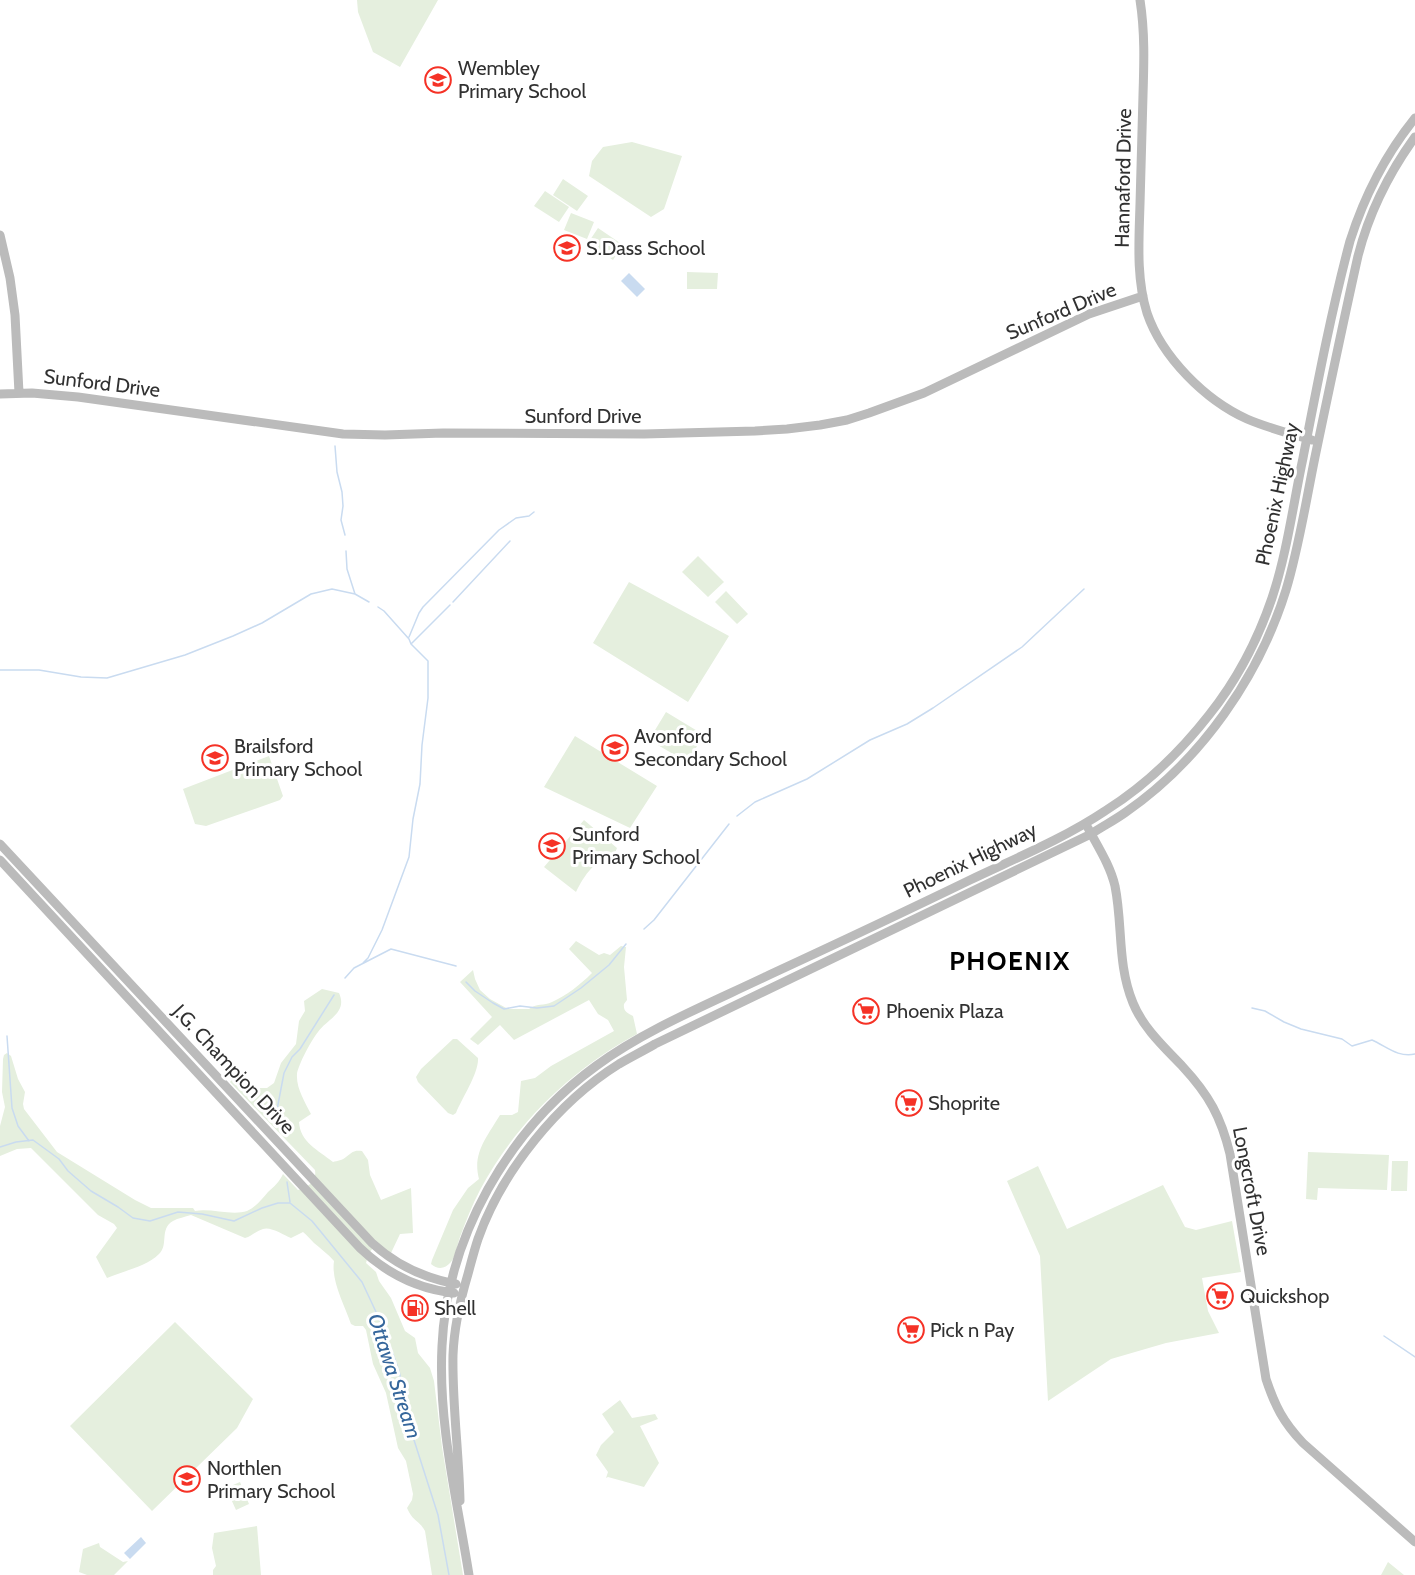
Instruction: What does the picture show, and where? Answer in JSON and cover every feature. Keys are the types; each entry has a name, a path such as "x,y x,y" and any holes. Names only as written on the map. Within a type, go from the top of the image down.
{"main road":[{"name":"Hannaford Drive","path":"1140,0 1144,46 1139,245 1143,296 1147,313 1162,343 1178,366 1203,392 1249,420 1318,441"},
{"name":"Phoenix Highway","path":"469,1575 451,1473 441,1387 442,1345 444,1322 459,1258 476,1214 502,1165 550,1105 598,1064 627,1045 1086,823 1123,799 1171,759 1212,712 1239,670 1263,622 1277,580 1344,263 1357,219 1375,180 1415,118"},
{"name":"Phoenix Highway","path":"459,1512 453,1354 463,1290 478,1238 502,1188 542,1131 564,1108 581,1092 618,1065 687,1028 1091,834 1126,812 1167,778 1188,758 1224,714 1252,669 1271,631 1286,588 1363,237 1386,182 1415,137"},
{"path":"0,235 10,278 15,315 19,393"},
{"name":"Sunford Drive","path":"0,394 78,397 343,434 644,434 787,429 847,420 887,407 924,393 1089,314 1143,296"},
{"name":"Longcroft Drive","path":"1086,823 1114,883 1124,974 1134,1005 1151,1032 1207,1097 1224,1129 1262,1356 1272,1396 1287,1425 1303,1443 1415,1542"},
{"name":"J.G. Champion Drive","path":"0,844 372,1243 399,1264 451,1288"},
{"name":"J.G. Champion Drive","path":"0,860 371,1259 399,1277 417,1284 463,1290"},
{"path":"430,1278 450,1274 459,1258"}],"green space":[{"path":"357,0 438,0 400,67 373,52 358,12"},
{"path":"632,142 682,156 664,209 651,217 589,176 592,161 603,147"},
{"path":"563,179 588,196 577,211 553,195"},
{"path":"545,191 569,207 559,222 534,206"},
{"path":"571,213 594,222 587,239 564,230"},
{"path":"598,228 623,245 613,260 588,243"},
{"path":"687,272 718,273 717,289 687,289"},
{"path":"698,556 724,582 708,597 682,572"},
{"path":"629,582 729,636 688,702 593,643"},
{"path":"726,591 748,614 737,624 715,602"},
{"path":"666,712 704,735 687,762 649,740"},
{"path":"575,736 657,786 630,828 544,787"},
{"path":"269,756 283,796 280,800 206,826 195,824 183,789"},
{"path":"584,820 617,848 615,853 591,868 576,892 544,867"},
{"path":"576,941 599,955 604,953 610,955 621,946 626,947 624,967 627,1000 624,1008 633,1016 637,1034 590,1064 547,1100 528,1121 510,1142 480,1190 453,1260 444,1267 436,1267 431,1264 432,1260 453,1210 468,1188 479,1179 477,1170 479,1153 486,1138 500,1115 512,1115 518,1112 521,1081 535,1078 551,1066 614,1031 608,1020 598,1014 589,1000 514,1040 500,1025 478,1045 470,1039 492,1017 460,982 473,970 480,990 490,999 508,1009 529,1009 549,1003 563,996 592,973 569,949"},
{"path":"322,989 339,993 341,1006 339,1011 315,1035 298,1070 299,1090 311,1114 299,1122 300,1129 311,1145 333,1162 355,1151 362,1151 368,1160 370,1175 381,1200 411,1188 413,1233 400,1234 391,1253 373,1248 366,1263 376,1272 379,1281 391,1298 405,1331 415,1338 418,1353 430,1368 434,1381 442,1447 463,1575 432,1575 425,1531 407,1508 413,1494 406,1461 398,1448 386,1393 373,1364 366,1330 363,1326 351,1324 336,1284 334,1261 306,1234 303,1232 291,1238 266,1228 245,1238 191,1215 169,1224 166,1228 162,1250 154,1258 107,1278 96,1257 117,1228 114,1224 98,1215 31,1148 17,1149 0,1156 0,1126 5,1107 2,1092 3,1059 7,1053 11,1056 18,1079 25,1092 24,1109 57,1152 151,1208 193,1208 195,1211 241,1212 250,1210 256,1205 277,1184 283,1174 298,1190 305,1187 315,1178 315,1170 230,1082 236,1075 252,1087 267,1088 274,1083 281,1063 296,1044 299,1021 305,1011 304,1001"},
{"path":"453,1039 457,1039 478,1058 478,1064 456,1113 453,1115 448,1113 418,1082 416,1077 421,1069"},
{"path":"1308,1152 1389,1155 1387,1190 1318,1188 1317,1200 1306,1199"},
{"path":"1392,1161 1408,1161 1407,1191 1391,1191"},
{"path":"1038,1166 1067,1229 1163,1185 1185,1227 1196,1230 1232,1221 1241,1272 1202,1278 1208,1311 1219,1333 1166,1343 1111,1359 1048,1401 1040,1256 1007,1181"},
{"path":"175,1322 253,1399 237,1428 152,1511 70,1426"},
{"path":"620,1400 632,1418 655,1414 658,1419 640,1426 659,1463 644,1487 606,1478 608,1472 596,1455 601,1445 614,1432 602,1414"},
{"path":"240,1482 249,1504 236,1510 226,1488"},
{"path":"257,1526 261,1575 213,1575 216,1566 212,1548 214,1533"},
{"path":"99,1543 100,1547 123,1562 128,1561 114,1575 87,1575 79,1572 83,1549"},
{"path":"1388,1562 1404,1575 1381,1575"}],"water":[{"path":"629,273 645,289 637,297 621,281"},
{"path":"141,1537 146,1543 130,1559 124,1553"}],"waterway":[{"path":"335,446 337,472 342,492 341,520 345,535"},
{"path":"409,637 423,607 499,530 516,518 529,516 534,512"},
{"path":"453,602 510,541"},
{"path":"346,551 347,569 355,594 369,602"},
{"path":"0,670 39,670 81,677 107,678 185,655 233,636 262,623 311,594 332,589 355,594"},
{"path":"737,816 755,802 807,779 870,740 907,724 933,708 1022,647 1084,589"},
{"path":"412,643 450,605"},
{"path":"363,963 368,958 382,930 409,857 420,784 428,698 428,661 378,607"},
{"path":"644,929 654,920 729,824"},
{"path":"466,982 475,991 504,1009 520,1006 537,1008 554,1006 609,965 626,944"},
{"path":"345,978 354,968 391,949 456,966"},
{"path":"276,1115 284,1073 292,1057 300,1049 334,995"},
{"path":"1252,1008 1265,1011 1301,1029 1342,1039 1352,1046 1372,1040 1398,1053 1415,1054"},
{"path":"7,1036 12,1108 18,1126 29,1141"},
{"name":"Ottawa Stream","path":"0,1147 33,1140 59,1159 68,1171 91,1191 133,1218 150,1221 178,1212 202,1214 234,1221 262,1208 278,1203 290,1203 312,1221 362,1282 384,1329 399,1371 414,1440 438,1515 449,1575"},
{"path":"287,1182 290,1202"},
{"path":"1384,1336 1415,1357"}],"place":[{"name":"Wembley Primary School","path":"438,80"},
{"name":"S.Dass School","path":"567,248"},
{"name":"Avonford Secondary School","path":"615,748"},
{"name":"Brailsford Primary School","path":"215,758"},
{"name":"Sunford Primary School","path":"552,846"},
{"name":"Phoenix Plaza","path":"866,1011"},
{"name":"Shoprite","path":"909,1103"},
{"name":"Quickshop","path":"1220,1296"},
{"name":"Shell","path":"415,1308"},
{"name":"Pick n Pay","path":"911,1330"},
{"name":"Northlen Primary School","path":"187,1479"}],"district":[{"name":"PHOENIX","path":"1010,961"}]}
